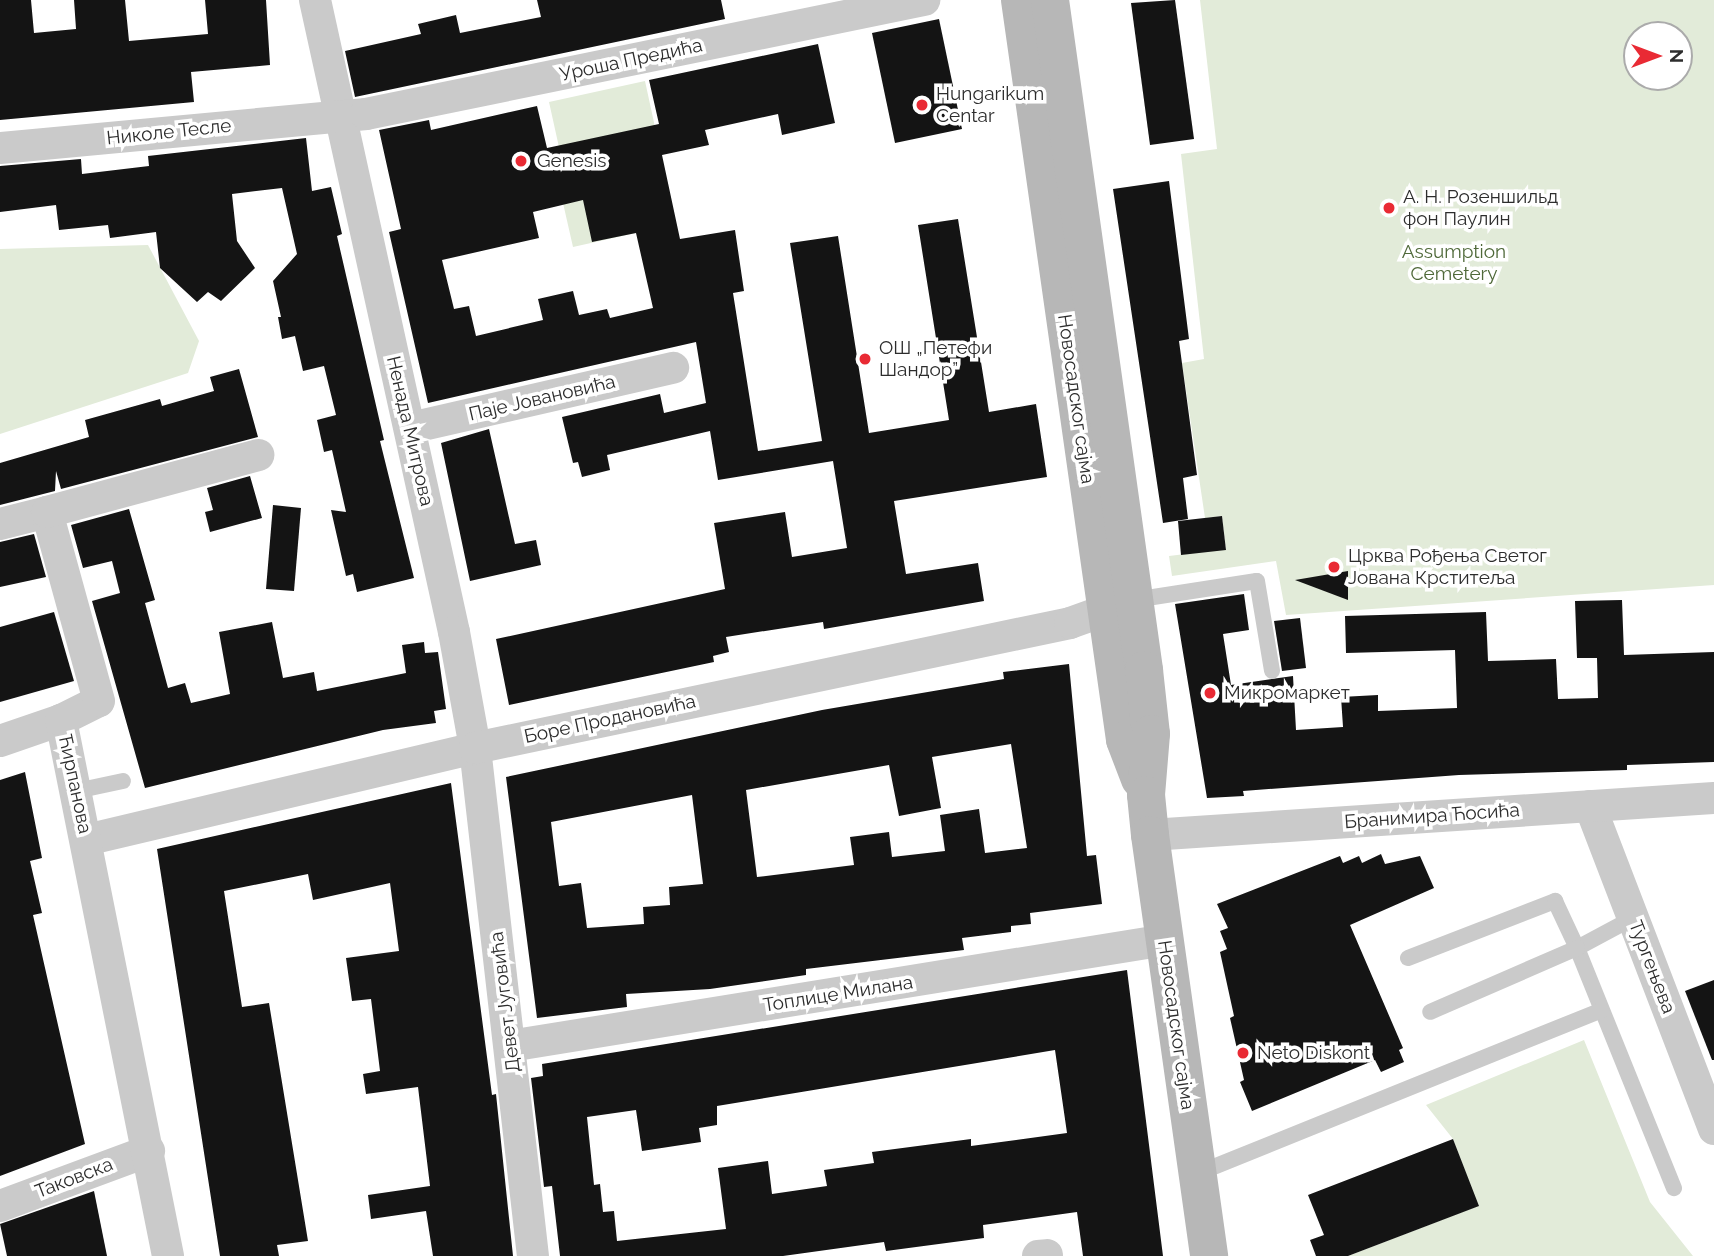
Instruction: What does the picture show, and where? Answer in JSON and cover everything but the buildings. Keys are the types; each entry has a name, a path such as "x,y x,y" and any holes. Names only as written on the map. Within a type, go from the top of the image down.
{"street":[{"name":"Ненада Митрова","path":"315,0 338,115 410,428 475,748"},
{"name":"Уроша Предића","path":"338,115 440,102 924,0"},
{"name":"Новосадског сајма","path":"1020,0 1120,606 1151,734 1146,794 1150,835 1209,1256"},
{"name":"Новосадског сајма","path":"1050,0 1120,606"},
{"name":"Николе Тесле","path":"0,148 338,115"},
{"name":"Паје Јовановића","path":"410,428 673,368"},
{"path":"0,524 258,455"},
{"name":"Ћирпанова","path":"47,512 99,701 61,720 149,1150 168,1256"},
{"name":"Боре Продановића","path":"86,840 475,748 1120,606"},
{"path":"0,741 61,720"},
{"name":"Девет Југовића","path":"475,748 533,1256"},
{"name":"Бранимира Ћосића","path":"1150,835 1714,798"},
{"name":"Тургењева","path":"1590,806 1714,1129"},
{"name":"Топлице Милана","path":"510,1046 1165,940"},
{"name":"Таковска","path":"0,1206 149,1150"}],"lane":[{"path":"1120,606 1257,581 1272,671"},
{"path":"76,791 123,781"},
{"path":"1408,958 1555,901 1577,948 1674,1188"},
{"path":"1430,1012 1577,948 1633,918"},
{"path":"1196,1174 1601,1010"}],"green space":[{"name":"Assumption Cemetery","path":"1200,0 1714,0 1714,585 1286,615 1276,561 1172,576 1169,556 1226,549 1222,516 1205,518 1182,363 1204,359 1181,154 1217,149"},
{"path":"645,81 676,224 573,247 558,181 566,179 549,102"},
{"path":"148,245 199,341 188,373 0,434 0,249"},
{"path":"1584,1040 1650,1202 1693,1256 1348,1256 1478,1206 1453,1139 1426,1105"}],"place":[{"name":"Hungarikum Centar","path":"922,105"},
{"name":"Genesis","path":"521,161"},
{"name":"А. Н. Розеншильд фон Паулин","path":"1389,208"},
{"name":"ОШ „Петефи Шандор”","path":"865,359"},
{"name":"Црква Рођења Светог Јована Крститеља","path":"1334,567"},
{"name":"Микромаркет","path":"1210,693"},
{"name":"Neto Diskont","path":"1243,1053"}]}
